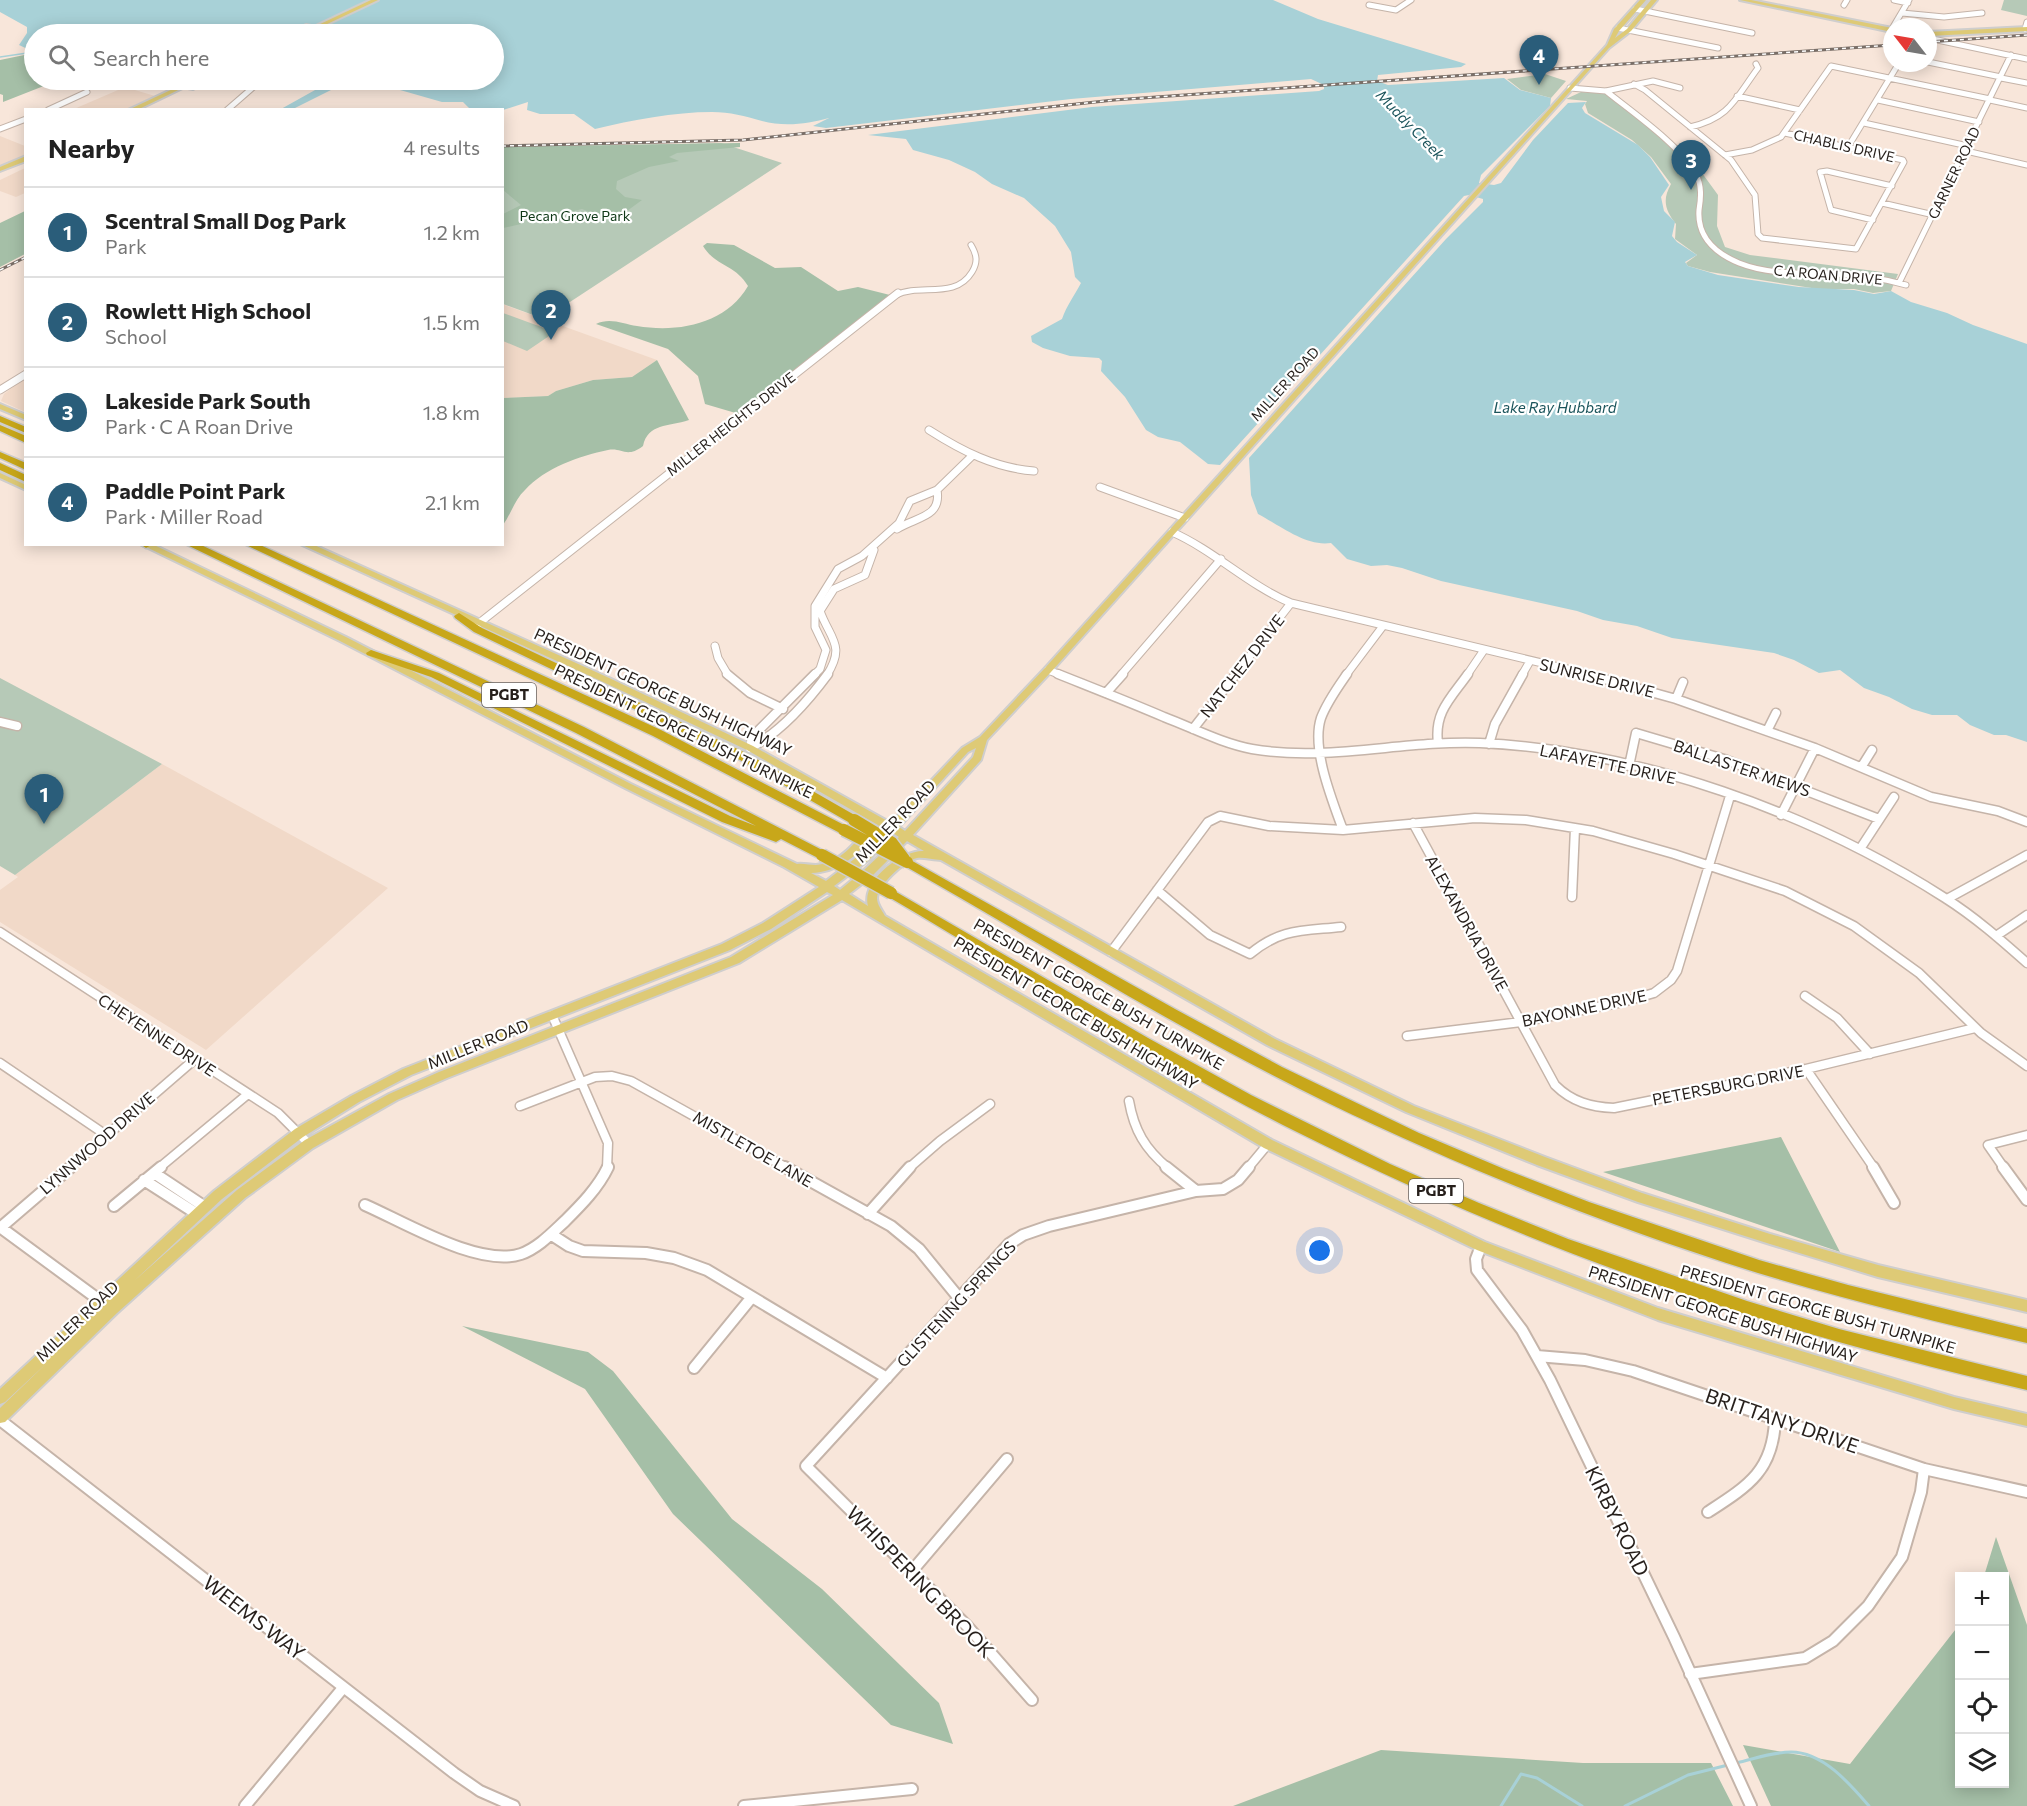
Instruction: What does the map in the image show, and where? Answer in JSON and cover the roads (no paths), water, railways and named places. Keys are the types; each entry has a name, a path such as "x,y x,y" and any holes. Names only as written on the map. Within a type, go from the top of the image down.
{"highway":[{"path":"0,419 24,428"},
{"path":"0,428 24,439"},
{"path":"0,455 24,466"},
{"path":"0,466 24,478"},
{"name":"PRESIDENT GEORGE BUSH TURNPIKE","path":"194,546 590,734 822,855 1251,1101 1355,1154 1478,1209 1627,1267 1749,1309 1895,1351 2027,1383"},
{"name":"PRESIDENT GEORGE BUSH TURNPIKE","path":"253,546 657,733 912,865 1256,1059 1376,1120 1477,1165 1606,1215 1742,1262 1885,1302 2027,1336"},
{"path":"459,616 478,630 744,757 857,815 892,843 912,865"},
{"path":"371,653 435,675 726,819 822,855"}],"main road":[{"path":"311,24 362,0"},
{"path":"323,24 375,0"},
{"name":"MILLER ROAD","path":"1608,47 1618,28 1643,0"},
{"name":"MILLER ROAD","path":"0,1419 201,1210 237,1178 300,1133 355,1099 407,1072 726,947 767,926 828,886 866,856 965,750 983,739 1048,670 1570,88 1608,47 1629,30 1654,0"},
{"path":"1743,0 1883,27"},
{"path":"1937,35 2026,27"},
{"path":"134,108 174,90"},
{"path":"148,108 185,90"},
{"path":"0,169 24,159"},
{"path":"0,176 24,165"},
{"path":"0,406 24,417"},
{"path":"0,476 24,487"},
{"name":"PRESIDENT GEORGE BUSH HIGHWAY","path":"147,546 371,653 628,786 788,864 1268,1144 1481,1246 1580,1285 1710,1330 1954,1403 2027,1419"},
{"name":"PRESIDENT GEORGE BUSH HIGHWAY","path":"308,546 459,616 604,679 750,748 857,815 906,836 1271,1042 1410,1109 1642,1198 1770,1239 1878,1270 2027,1306"},
{"name":"MILLER ROAD","path":"0,1398 241,1194 309,1144 403,1093 735,960 779,935 842,894 867,874 906,836 978,758 983,739"},
{"path":"788,864 809,870 825,869 842,860 866,838 869,821 857,815"},
{"path":"880,916 874,908 873,891 888,874 906,858 916,855 945,858"}],"street":[{"path":"1400,0 1410,1"},
{"path":"1844,5 1847,0"},
{"path":"1894,0 1909,1 1899,18"},
{"path":"1369,5 1396,10 1410,1"},
{"path":"1635,9 1752,33"},
{"path":"1902,13 1944,17 1982,13"},
{"path":"1618,28 1718,48"},
{"path":"1937,38 2027,58"},
{"name":"GARNER ROAD","path":"1899,283 2011,54"},
{"path":"1690,127 1718,119 1758,68 1756,64"},
{"path":"1937,64 2027,83"},
{"path":"1725,155 1752,150 1768,144 1785,133 1831,66 2027,108"},
{"path":"1848,147 1894,72"},
{"path":"1570,88 1605,91 1653,81 1680,88"},
{"path":"1634,84 1645,90 1725,155 1755,195 1758,234 1762,238 1856,249 1873,220 1892,186 1827,171 1820,172 1831,210 1873,220"},
{"path":"229,108 250,90"},
{"name":"C A ROAN DRIVE","path":"1605,91 1682,156 1695,172 1701,191 1698,228 1703,237 1719,251 1744,263 1780,272 1850,274 1899,283"},
{"path":"52,108 87,92"},
{"path":"1737,96 1800,110"},
{"path":"1878,100 1979,122"},
{"path":"0,129 24,119"},
{"path":"1864,123 2027,165"},
{"name":"CHABLIS DRIVE","path":"1785,133 1903,160 1892,186"},
{"path":"1882,203 1934,215"},
{"name":"MILLER HEIGHTS DRIVE","path":"478,624 898,293 913,290 943,290 957,286 968,279 976,266 976,252 971,245"},
{"path":"1899,283 1906,285"},
{"path":"0,390 24,375"},
{"path":"929,430 973,455 1020,470 1034,471"},
{"path":"750,748 752,737 820,669 826,650 815,627 820,611 834,589 865,575 871,554 899,523 904,508 910,501 937,490 973,455"},
{"path":"1101,488 1185,518"},
{"path":"750,748 762,742 824,680 835,660 836,640 818,616 815,606 838,569 862,556 901,525 928,515 935,509 939,497 937,490"},
{"name":"SUNRISE DRIVE","path":"1172,532 1189,539 1265,590 1291,603 1676,699 1862,766 1931,797 1998,811 2027,822"},
{"path":"1106,693 1221,559"},
{"name":"NATCHEZ DRIVE","path":"1193,729 1291,603"},
{"path":"1343,830 1330,789 1319,739 1321,717 1383,626"},
{"path":"714,646 718,662 751,695 792,713"},
{"path":"1438,743 1436,726 1439,716 1484,650"},
{"path":"1489,744 1494,724 1530,661"},
{"name":"LAFAYETTE DRIVE","path":"1048,670 1193,729 1250,748 1281,752 1322,753 1438,743 1489,744 1558,751 1629,766 1730,796 1860,849 1947,899 2027,963"},
{"path":"1676,699 1683,682"},
{"path":"1767,730 1776,713"},
{"path":"0,722 17,726"},
{"name":"BALLASTER MEWS","path":"1629,766 1636,733 1714,755 1879,819"},
{"path":"1781,815 1815,748"},
{"path":"1862,766 1872,750"},
{"name":"BAYONNE DRIVE","path":"1407,1036 1521,1022 1646,996 1671,980 1677,971 1689,936 1730,796"},
{"path":"1860,849 1894,797"},
{"path":"1111,952 1208,822 1220,816 1278,827 1343,830 1497,818 1526,820 1575,828 1643,844 1785,891 1854,926 1919,973 1950,1000 1975,1028 2027,1066"},
{"name":"ALEXANDRIA DRIVE","path":"1413,823 1521,1022"},
{"path":"1572,897 1575,828"},
{"path":"1947,899 2027,855"},
{"path":"1157,890 1210,935 1250,954 1274,936 1284,933 1341,927"},
{"path":"1996,936 2027,915"},
{"name":"CHEYENNE DRIVE","path":"0,932 278,1113 309,1144"},
{"path":"1805,996 1817,1002 1837,1018 1870,1054"},
{"path":"365,1205 472,1253 489,1258 526,1252 552,1235 602,1180 608,1167 608,1143 552,1015"},
{"name":"PETERSBURG DRIVE","path":"1521,1022 1555,1085 1564,1095 1577,1102 1600,1108 1614,1108 1806,1069 1975,1028"},
{"name":"LYNNWOOD DRIVE","path":"0,1228 195,1059"},
{"path":"0,1063 106,1135"},
{"path":"1806,1069 1879,1176 1894,1203"},
{"name":"MISTLETOE LANE","path":"520,1106 595,1077 612,1076 631,1081 908,1238 959,1298"},
{"path":"114,1206 248,1094"},
{"path":"1129,1101 1131,1122 1148,1152 1196,1191"},
{"path":"868,1214 890,1184 947,1133 990,1104"},
{"path":"2027,1135 1988,1145 2027,1200"},
{"name":"GLISTENING SPRINGS","path":"806,1466 1009,1244 1023,1235 1049,1226 1196,1191 1223,1189 1238,1180 1268,1144"},
{"path":"154,1173 201,1210"},
{"path":"144,1180 201,1210"},
{"path":"0,1228 107,1306"},
{"path":"552,1235 569,1246 583,1251 646,1253 674,1258 707,1270 887,1378"},
{"name":"KIRBY ROAD","path":"1481,1246 1476,1259 1477,1270 1537,1356 1750,1804"},
{"path":"694,1368 752,1297"},
{"name":"BRITTANY DRIVE","path":"1537,1356 1592,1359 1924,1469 2027,1492"},
{"name":"WEEMS WAY","path":"0,1419 453,1773 480,1791 514,1806"},
{"path":"1708,1512 1746,1487 1762,1472 1773,1447 1775,1420"},
{"path":"912,1571 1007,1459"},
{"name":"WHISPERING BROOK","path":"806,1466 968,1627 1032,1700"},
{"path":"1690,1674 1805,1658 1833,1641 1868,1606 1902,1557 1921,1492 1924,1469"},
{"path":"245,1806 343,1688"},
{"path":"744,1806 912,1789"}],"water":[{"name":"Lake Ray Hubbard","path":"0,0 1273,0 1318,19 1466,64 1461,67 1378,75 1377,81 1388,85 1504,78 1520,90 1551,98 1550,106 1481,175 1479,183 1494,185 1501,183 1533,140 1568,103 1586,102 1582,108 1585,113 1638,145 1650,157 1669,185 1661,197 1664,211 1675,222 1672,236 1697,255 1685,262 1688,266 1718,275 1799,287 1854,290 1874,294 1891,291 1911,302 1947,313 2027,344 2027,742 2006,735 1994,735 1970,725 1957,715 1932,715 1912,709 1864,688 1840,670 1819,673 1774,653 1672,638 1637,626 1441,581 1402,568 1387,565 1371,566 1347,559 1331,543 1312,542 1258,514 1251,495 1249,458 1446,239 1483,202 1483,199 1464,196 1220,465 1208,464 1180,442 1158,437 1146,430 1125,397 1101,371 1102,361 1099,358 1070,356 1043,348 1032,342 1031,336 1062,319 1081,283 1075,277 1071,252 1055,226 1024,198 992,184 975,172 949,160 913,150 906,139 868,135 1092,107 1324,89 1324,85 1311,79 1071,99 826,128 813,126 829,118 804,123 779,124 712,112 653,117 595,129 574,114 540,114 527,110 528,102 504,110 469,108 463,102 442,102 400,90 504,90 504,24 24,25 0,12"},
{"name":"Lake Ray Hubbard","path":"24,38 24,47 19,45"},
{"path":"315,90 331,90 295,108 283,108"}],"waterway":[{"path":"0,57 24,53"},
{"path":"1736,1763 1777,1753 1803,1753 1825,1763 1835,1771 1869,1806"},
{"path":"1625,1806 1688,1775 1728,1765"},
{"path":"1501,1806 1521,1774 1537,1778 1582,1806"}],"railway":[{"path":"1937,41 2027,35"},
{"path":"504,146 743,140 1114,100 1883,46"},
{"path":"0,270 24,258"}],"place":[{"name":"Paddle Point Park","path":"1539,85"},
{"name":"Lakeside Park South","path":"1691,190"},
{"name":"Rowlett High School","path":"551,340"},
{"name":"Scentral Small Dog Park","path":"44,824"}],"water label":[{"name":"Muddy Creek","path":"1410,125"}],"park label":[{"name":"Pecan Grove Park","path":"575,216"}]}
